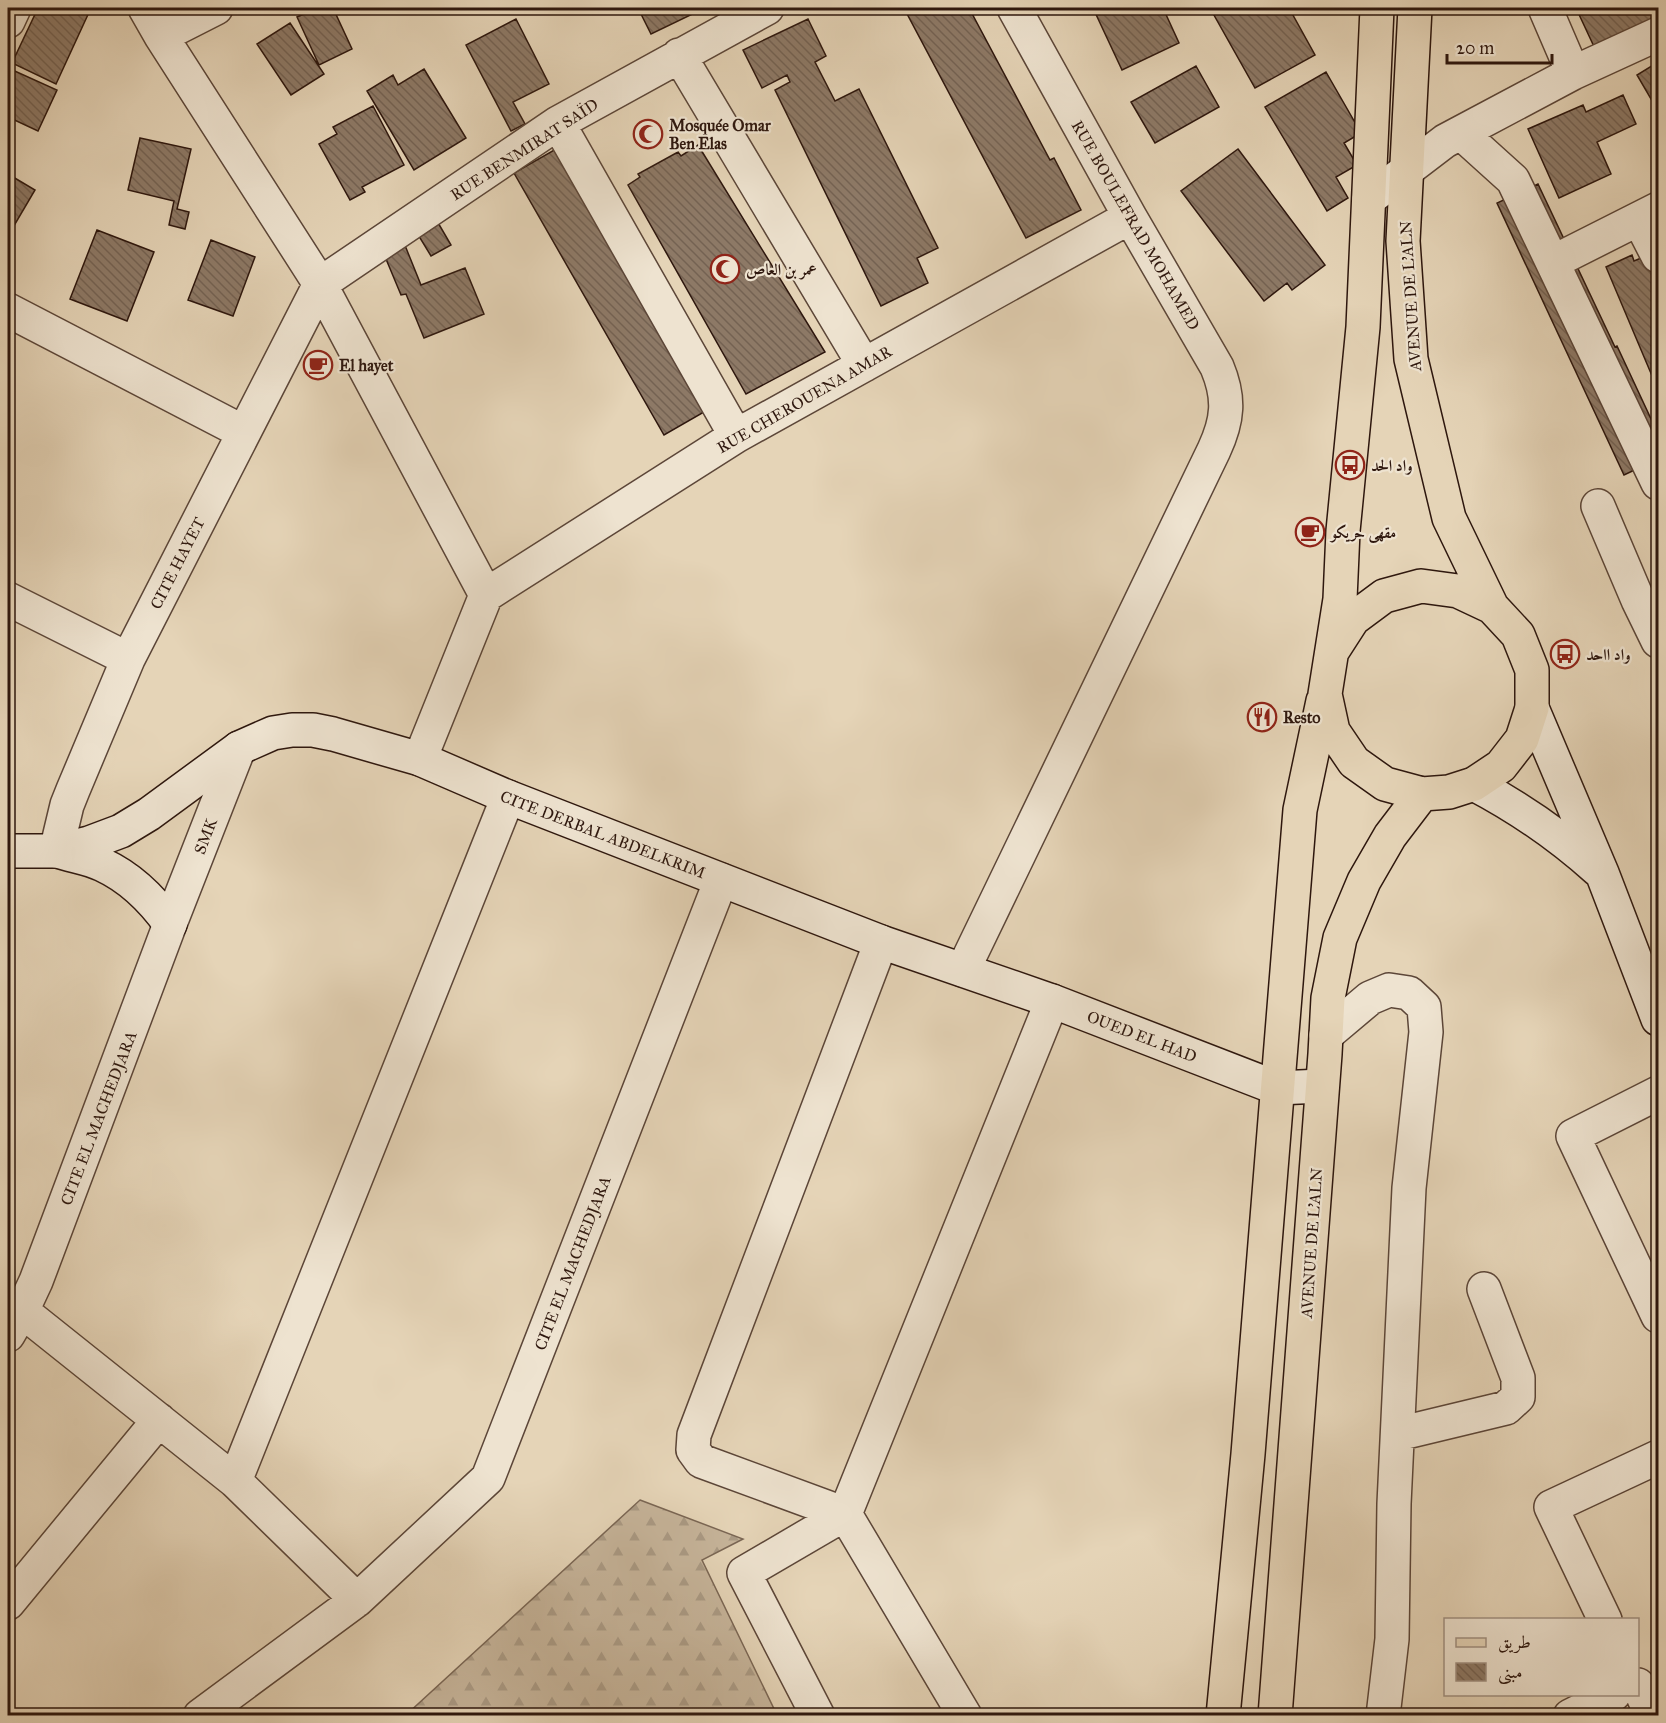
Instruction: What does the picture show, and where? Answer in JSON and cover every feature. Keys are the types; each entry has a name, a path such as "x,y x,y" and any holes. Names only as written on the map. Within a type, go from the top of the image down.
{"main road":[{"path":"1223,1716 1249,1442 1300,810 1325,694 1340,599 1343,531 1363,327 1377,8"},
{"name":"AVENUE DE L'ALN","path":"1415,8 1403,241 1411,360 1449,518 1492,607"},
{"path":"1325,694 1333,731 1354,762 1385,784 1422,794 1449,792 1474,784 1501,766 1521,740 1532,708 1532,670 1518,635 1492,607 1458,591 1421,586 1384,596 1353,619 1333,650"},
{"name":"AVENUE DE L'ALN","path":"1275,1716 1328,998 1340,938 1364,881 1390,836 1422,794"}],"street":[{"path":"8,21 15,8"},
{"path":"145,8 320,284 486,595 420,759"},
{"path":"161,36 216,8"},
{"name":"RUE BENMIRAT SAÏD","path":"320,284 558,123 767,8"},
{"name":"RUE BOULEFRAD MOHAMED","path":"963,970 1222,434 1226,416 1223,382 1216,367 1014,8"},
{"path":"1545,8 1573,73"},
{"path":"1656,8 1659,13"},
{"path":"1369,200 1445,141 1573,73 1659,34"},
{"path":"680,55 864,365"},
{"path":"558,123 736,436"},
{"path":"1461,132 1513,180 1659,483"},
{"path":"1552,262 1649,214 1659,256"},
{"name":"RUE CHEROUENA AMAR","path":"486,595 736,436 1130,217"},
{"name":"CITE HAYET","path":"56,851 67,805 128,659 320,284"},
{"path":"8,310 243,432"},
{"path":"1598,506 1648,594 1659,641"},
{"path":"8,600 128,659"},
{"path":"1532,708 1602,873 1656,1010"},
{"name":"CITE DERBAL ABDELKRIM","path":"56,851 89,843 121,831 149,814 239,748 273,733 313,730 420,759 508,797 721,880 881,942 963,970"},
{"name":"SMK","path":"170,924 239,748"},
{"path":"1474,784 1541,823 1602,873"},
{"path":"235,1482 508,797"},
{"path":"8,851 56,851 101,864 122,875 140,889 170,924"},
{"name":"CITE EL MACHEDJARA","path":"200,1716 357,1600 488,1478 721,880"},
{"name":"CITE EL MACHEDJARA","path":"170,924 36,1281 15,1323 159,1420 235,1482 357,1600"},
{"path":"881,942 694,1435 693,1450 701,1461 845,1514 965,1716"},
{"name":"OUED EL HAD","path":"963,970 1052,1001 1277,1088 1322,1086"},
{"path":"1326,1035 1370,998 1389,990 1409,993 1424,1007 1426,1032 1410,1188 1394,1504 1392,1639 1383,1716"},
{"path":"818,1716 744,1574 845,1514 1052,1001"},
{"path":"1659,1093 1573,1136 1659,1316"},
{"path":"1398,1434 1506,1408 1518,1396 1518,1378 1484,1289"},
{"path":"8,1603 159,1420"},
{"path":"1604,1618 1551,1507 1659,1457"},
{"path":"1639,1684 1659,1674"},
{"path":"1639,1687 1652,1716"},
{"path":"1570,1716 1612,1696"}],"green space":[{"path":"640,1500 743,1539 702,1560 777,1715 406,1715"}],"building":[{"path":"38,8 91,8 56,84 12,63"},
{"path":"318,8 333,8 352,49 319,65 297,17"},
{"path":"638,8 700,8 701,10 651,34"},
{"path":"909,8 969,8 1050,160 1054,158 1081,210 1026,238 905,10"},
{"path":"1093,8 1163,8 1179,43 1122,70"},
{"path":"1210,8 1289,8 1315,55 1255,88"},
{"path":"1576,8 1651,8 1657,20 1597,53"},
{"path":"516,19 549,84 513,102 525,124 511,131 466,45"},
{"path":"808,19 826,56 815,62 835,101 859,89 938,248 917,258 928,283 881,306 775,90 790,82 787,75 762,88 743,50"},
{"path":"290,23 324,74 291,95 257,44"},
{"path":"1658,62 1658,111 1637,75"},
{"path":"1196,66 1219,107 1155,143 1131,102"},
{"path":"8,68 57,90 38,131 8,117"},
{"path":"424,69 466,138 414,170 367,91 393,75 398,85"},
{"path":"1326,72 1361,133 1344,143 1357,165 1336,177 1348,198 1327,211 1265,107"},
{"path":"1623,95 1636,124 1597,142 1611,174 1559,198 1528,129 1583,105 1586,112"},
{"path":"373,106 404,165 362,187 365,192 350,200 319,144 337,134 333,127"},
{"path":"140,138 191,149 177,209 189,212 185,229 169,225 174,201 128,190"},
{"path":"570,141 711,408 664,435 514,173"},
{"name":"عمر بن العاص","path":"698,145 825,352 746,394 628,185 640,177 638,174 678,152 681,156"},
{"path":"1238,149 1325,265 1292,290 1287,283 1264,301 1181,191"},
{"path":"8,174 35,190 8,236"},
{"path":"1538,184 1658,434 1658,459 1624,475 1497,203"},
{"path":"437,221 451,245 431,256 417,233"},
{"path":"97,230 154,252 127,321 70,299"},
{"path":"402,238 421,285 465,268 484,314 424,338 406,294 401,295 381,247"},
{"path":"211,240 255,257 233,316 188,300"},
{"path":"1658,251 1658,390 1606,267 1632,255 1634,261"}],"place":[{"name":"Mosquée Omar Ben Elas","path":"648,134"},
{"name":"عمر بن العاص","path":"725,269"},
{"name":"El hayet","path":"318,365"},
{"name":"واد الحد","path":"1350,465"},
{"name":"مقهى حريكو","path":"1310,532"},
{"name":"واد ااحد","path":"1565,654"},
{"name":"Resto","path":"1262,717"}]}
